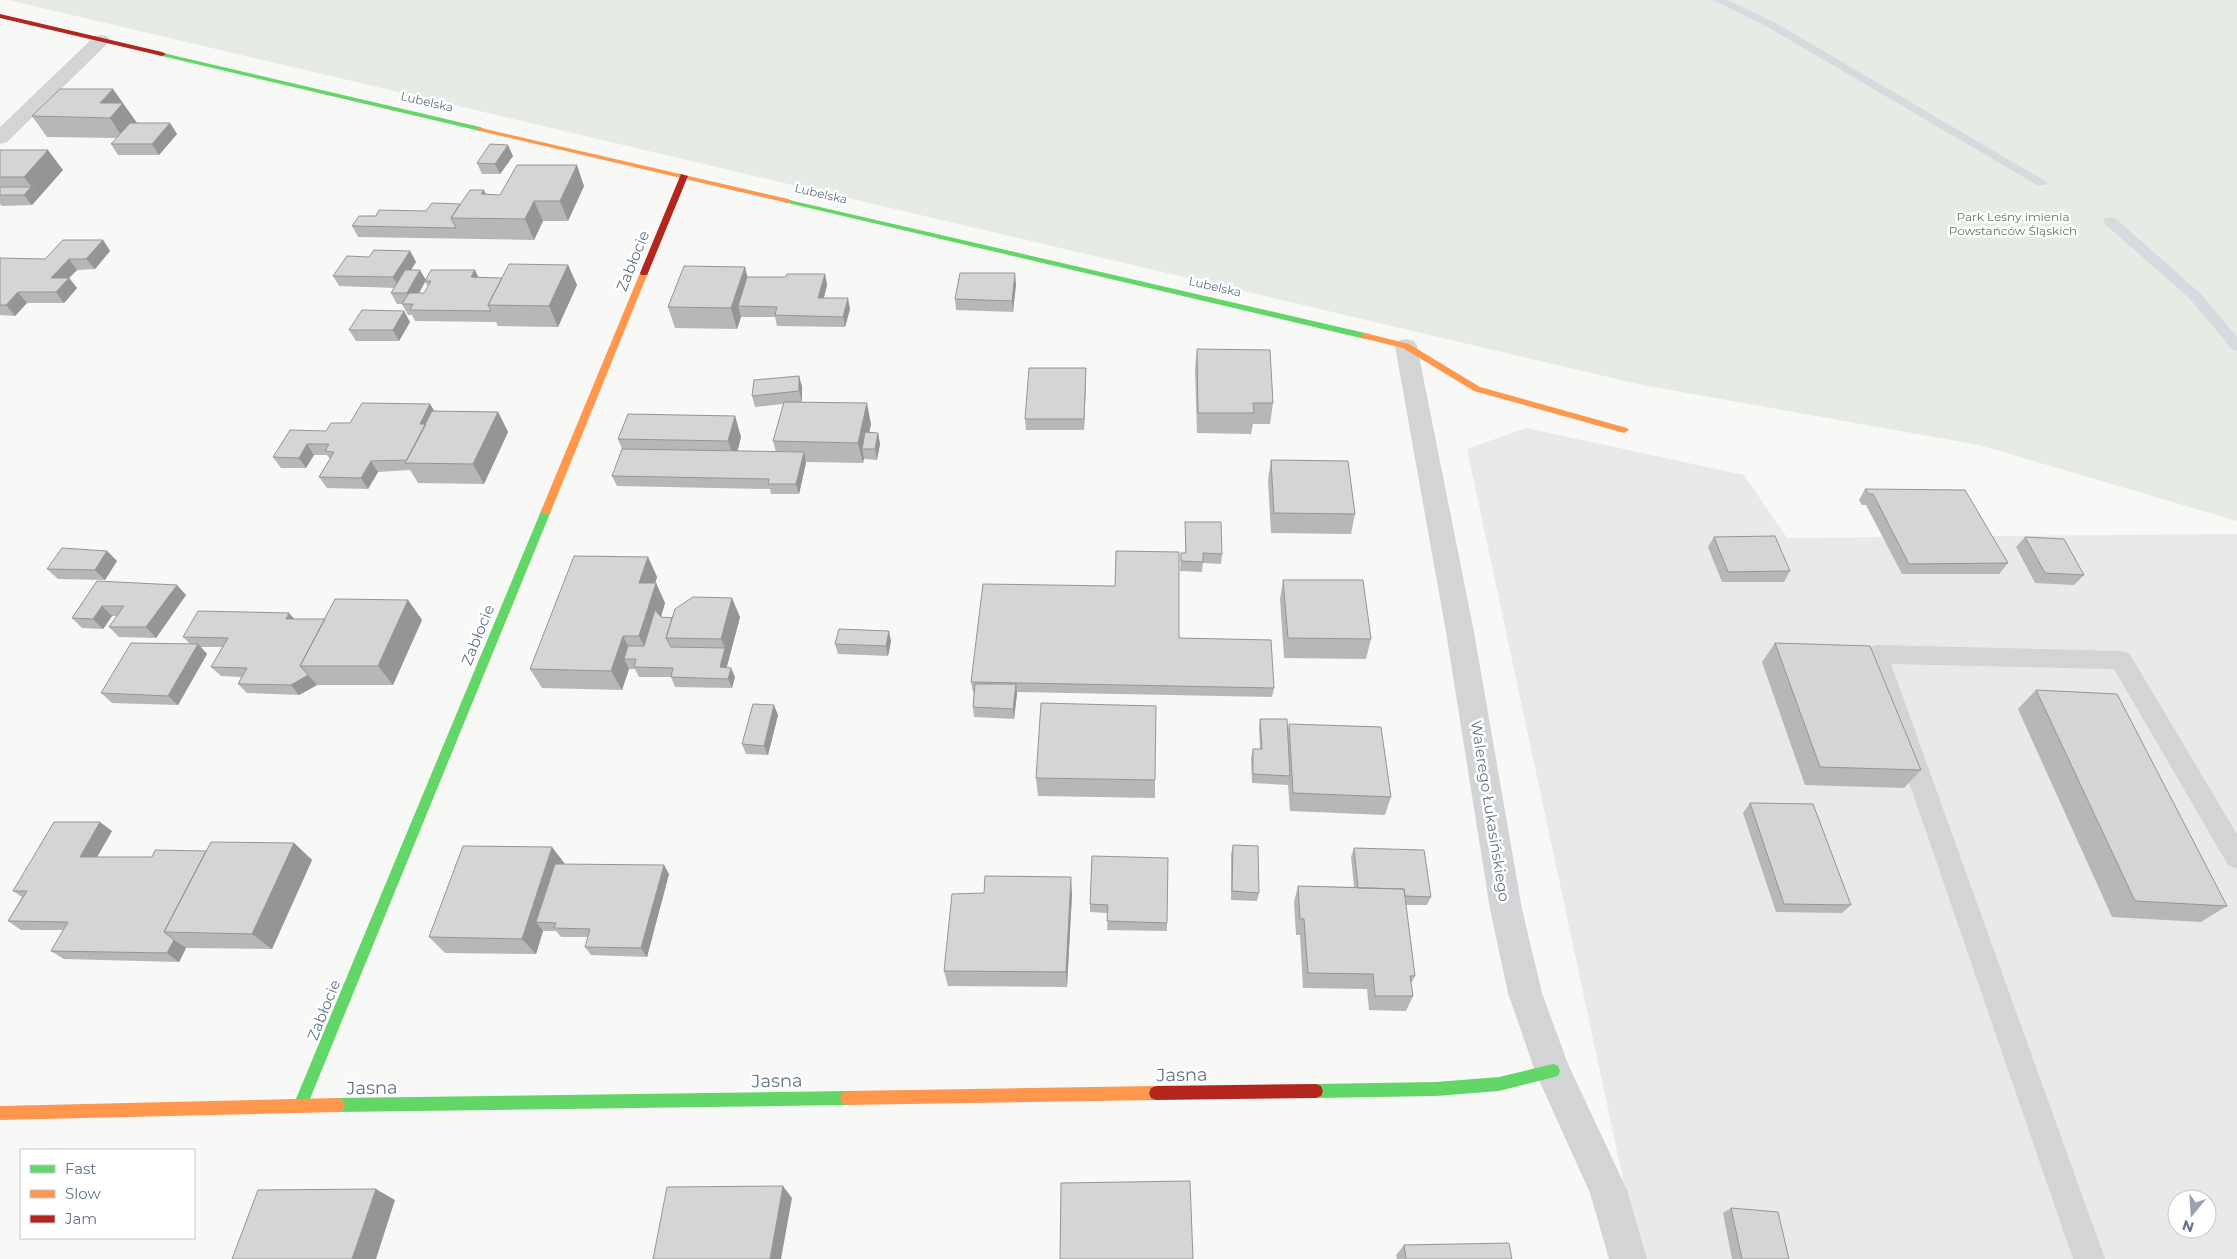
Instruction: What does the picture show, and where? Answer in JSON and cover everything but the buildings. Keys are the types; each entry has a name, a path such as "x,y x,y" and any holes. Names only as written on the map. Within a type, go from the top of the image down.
{"street":[{"name":"Lubelska","path":"0,16 1406,346 1477,389 1624,430"},
{"path":"0,138 101,40"},
{"name":"Zabłocie","path":"300,1106 684,176"},
{"name":"Walerego Łukasińskiego","path":"1406,346 1460,632 1506,909 1525,993 1553,1071 1608,1190 1628,1259"},
{"name":"Jasna","path":"0,1113 300,1106 1436,1089 1498,1084 1553,1071"}],"lane":[{"path":"2089,1259 1876,654 2121,660 2237,857"}],"shaded area":[{"path":"1526,428 1744,475 1787,538 2237,534 2237,1259 1640,1259 1467,449"}],"green space":[{"name":"Park Leśny imienia Powstańców Śląskich","path":"8,0 2237,0 2237,521 1979,445 1642,385"}],"waterway":[{"path":"1718,0 1770,24 2041,182"},
{"path":"2110,221 2195,296 2237,346"}],"traffic: fast":[{"path":"162,54 480,129"},
{"path":"788,201 1365,336"},
{"path":"300,1106 546,511"},
{"path":"1316,1091 1436,1089 1499,1084 1553,1071"},
{"path":"338,1105 847,1098"}],"traffic: slow":[{"path":"480,129 788,201"},
{"path":"546,511 644,273"},
{"path":"1365,336 1406,346 1477,389 1624,430"},
{"path":"847,1098 1156,1093"},
{"path":"0,1113 338,1105"}],"traffic: jam":[{"path":"0,16 162,54"},
{"path":"644,273 684,176"},
{"path":"1156,1093 1316,1091"}]}
